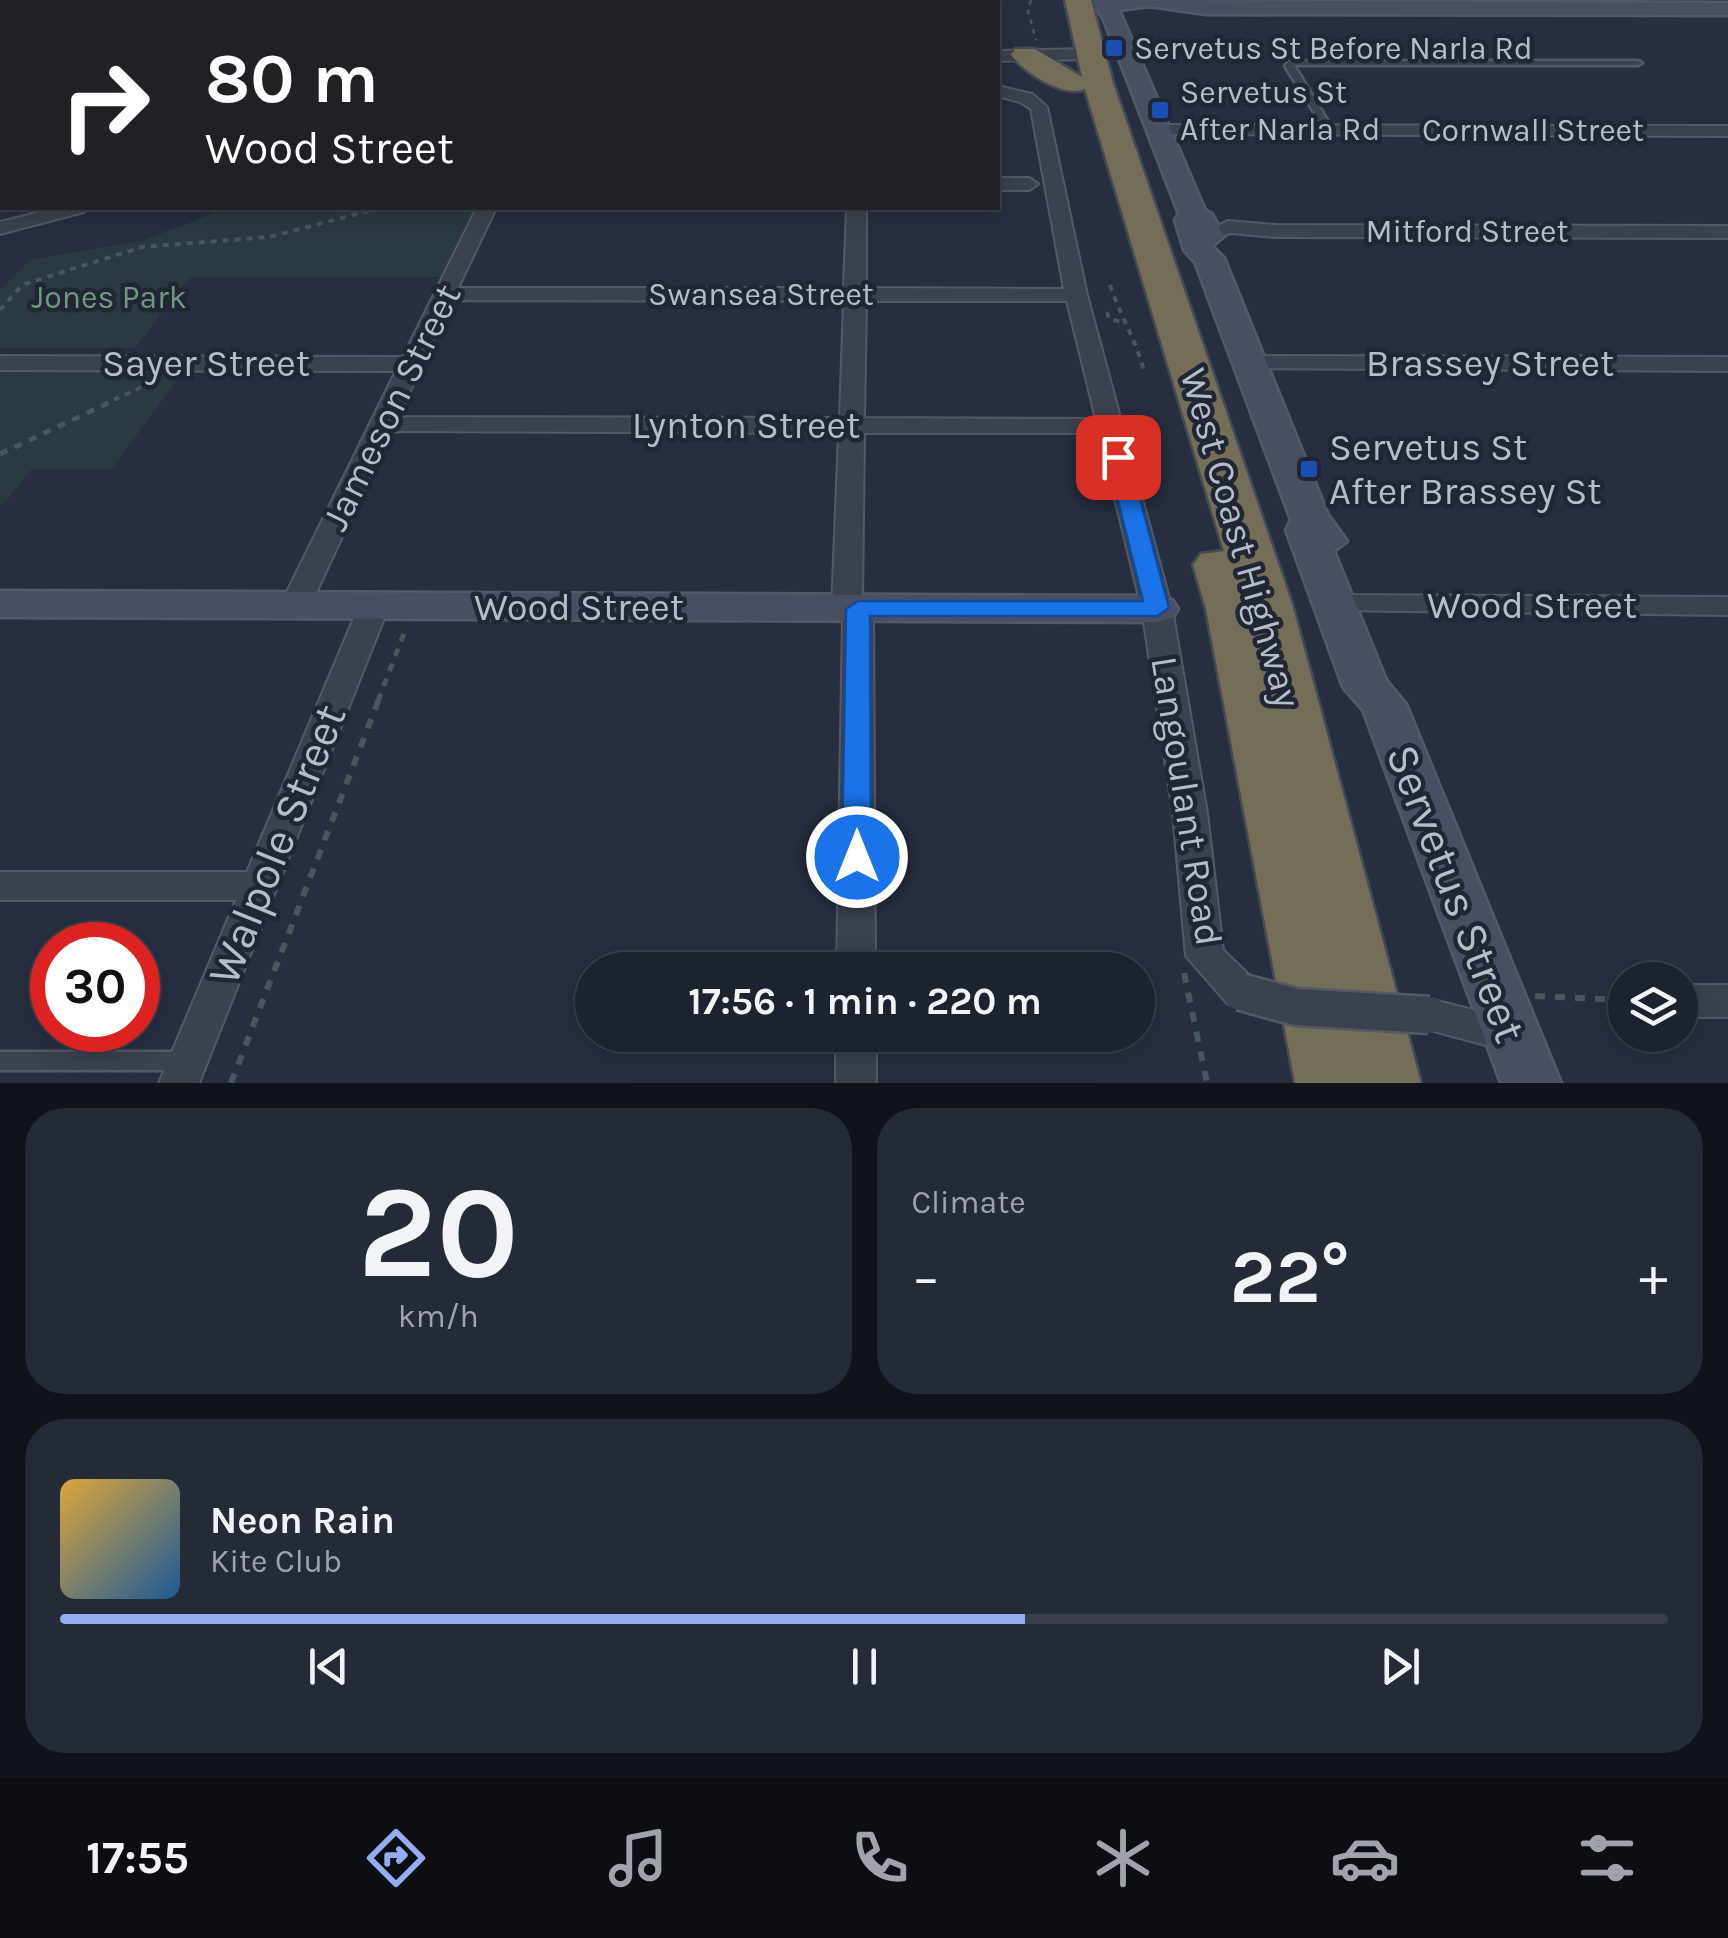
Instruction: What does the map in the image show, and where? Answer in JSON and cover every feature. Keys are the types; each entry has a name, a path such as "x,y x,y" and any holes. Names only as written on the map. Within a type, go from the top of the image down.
{"highway":[{"name":"West Coast Highway","path":"1078,0 1067,37 1232,609 1332,1083"},
{"name":"West Coast Highway","path":"1067,37 1266,604 1384,1083"}],"street":[{"path":"1067,37 1135,0 1205,8 1372,4 1728,9"},
{"name":"Servetus Street","path":"1067,37 1158,130 1204,236 1311,520 1306,530 1385,685 1383,704 1531,1083"},
{"name":"Langoulant Road","path":"1000,91 1026,98 1038,107 1076,295 1157,608 1190,813 1205,956 1242,992 1296,1008 1504,1015"},
{"name":"Cornwall Street","path":"1158,130 1728,130"},
{"path":"1000,184 1028,184"},
{"path":"0,228 70,210"},
{"name":"Jameson Street","path":"295,606 485,210"},
{"path":"856,952 851,425 857,210"},
{"name":"Mitford Street","path":"1204,236 1228,227 1728,232"},
{"name":"Swansea Street","path":"446,294 1076,295"},
{"name":"Sayer Street","path":"0,362 411,364"},
{"name":"Brassey Street","path":"1251,363 1728,364"},
{"name":"Lynton Street","path":"383,424 1110,426"},
{"name":"Wood Street","path":"0,604 1157,608"},
{"name":"Wood Street","path":"1344,604 1728,606"},
{"name":"Walpole Street","path":"184,1072 374,606"},
{"path":"0,886 257,886"},
{"path":"1698,1001 1728,1001"},
{"path":"856,1052 856,1083"}],"lane":[{"path":"1329,130 1289,66 1292,63 1638,63"},
{"path":"0,1061 184,1072"}],"path":[{"path":"1031,0 1028,11 1067,37"},
{"path":"0,310 22,285 142,247 269,237 379,210"},
{"path":"1110,286 1123,322 1135,337 1144,372"},
{"path":"1104,301 1109,319 1123,322"},
{"path":"0,454 151,382 166,369 135,368 139,362"},
{"path":"231,1083 406,628 426,628"},
{"path":"1504,1015 1608,1002"}],"green space":[{"name":"Jones Park","path":"222,210 476,210 444,277 190,277 135,348 0,348 0,290 30,260 141,241"},
{"path":"0,368 185,369 111,470 32,469 0,503"}],"place":[{"name":"Servetus St Before Narla Rd","path":"1114,48"},
{"name":"Servetus St After Narla Rd","path":"1160,110"},
{"name":"Servetus St After Brassey St","path":"1309,469"}],"route":[{"path":"857,857 858,609 1157,608 1118,457"}]}
